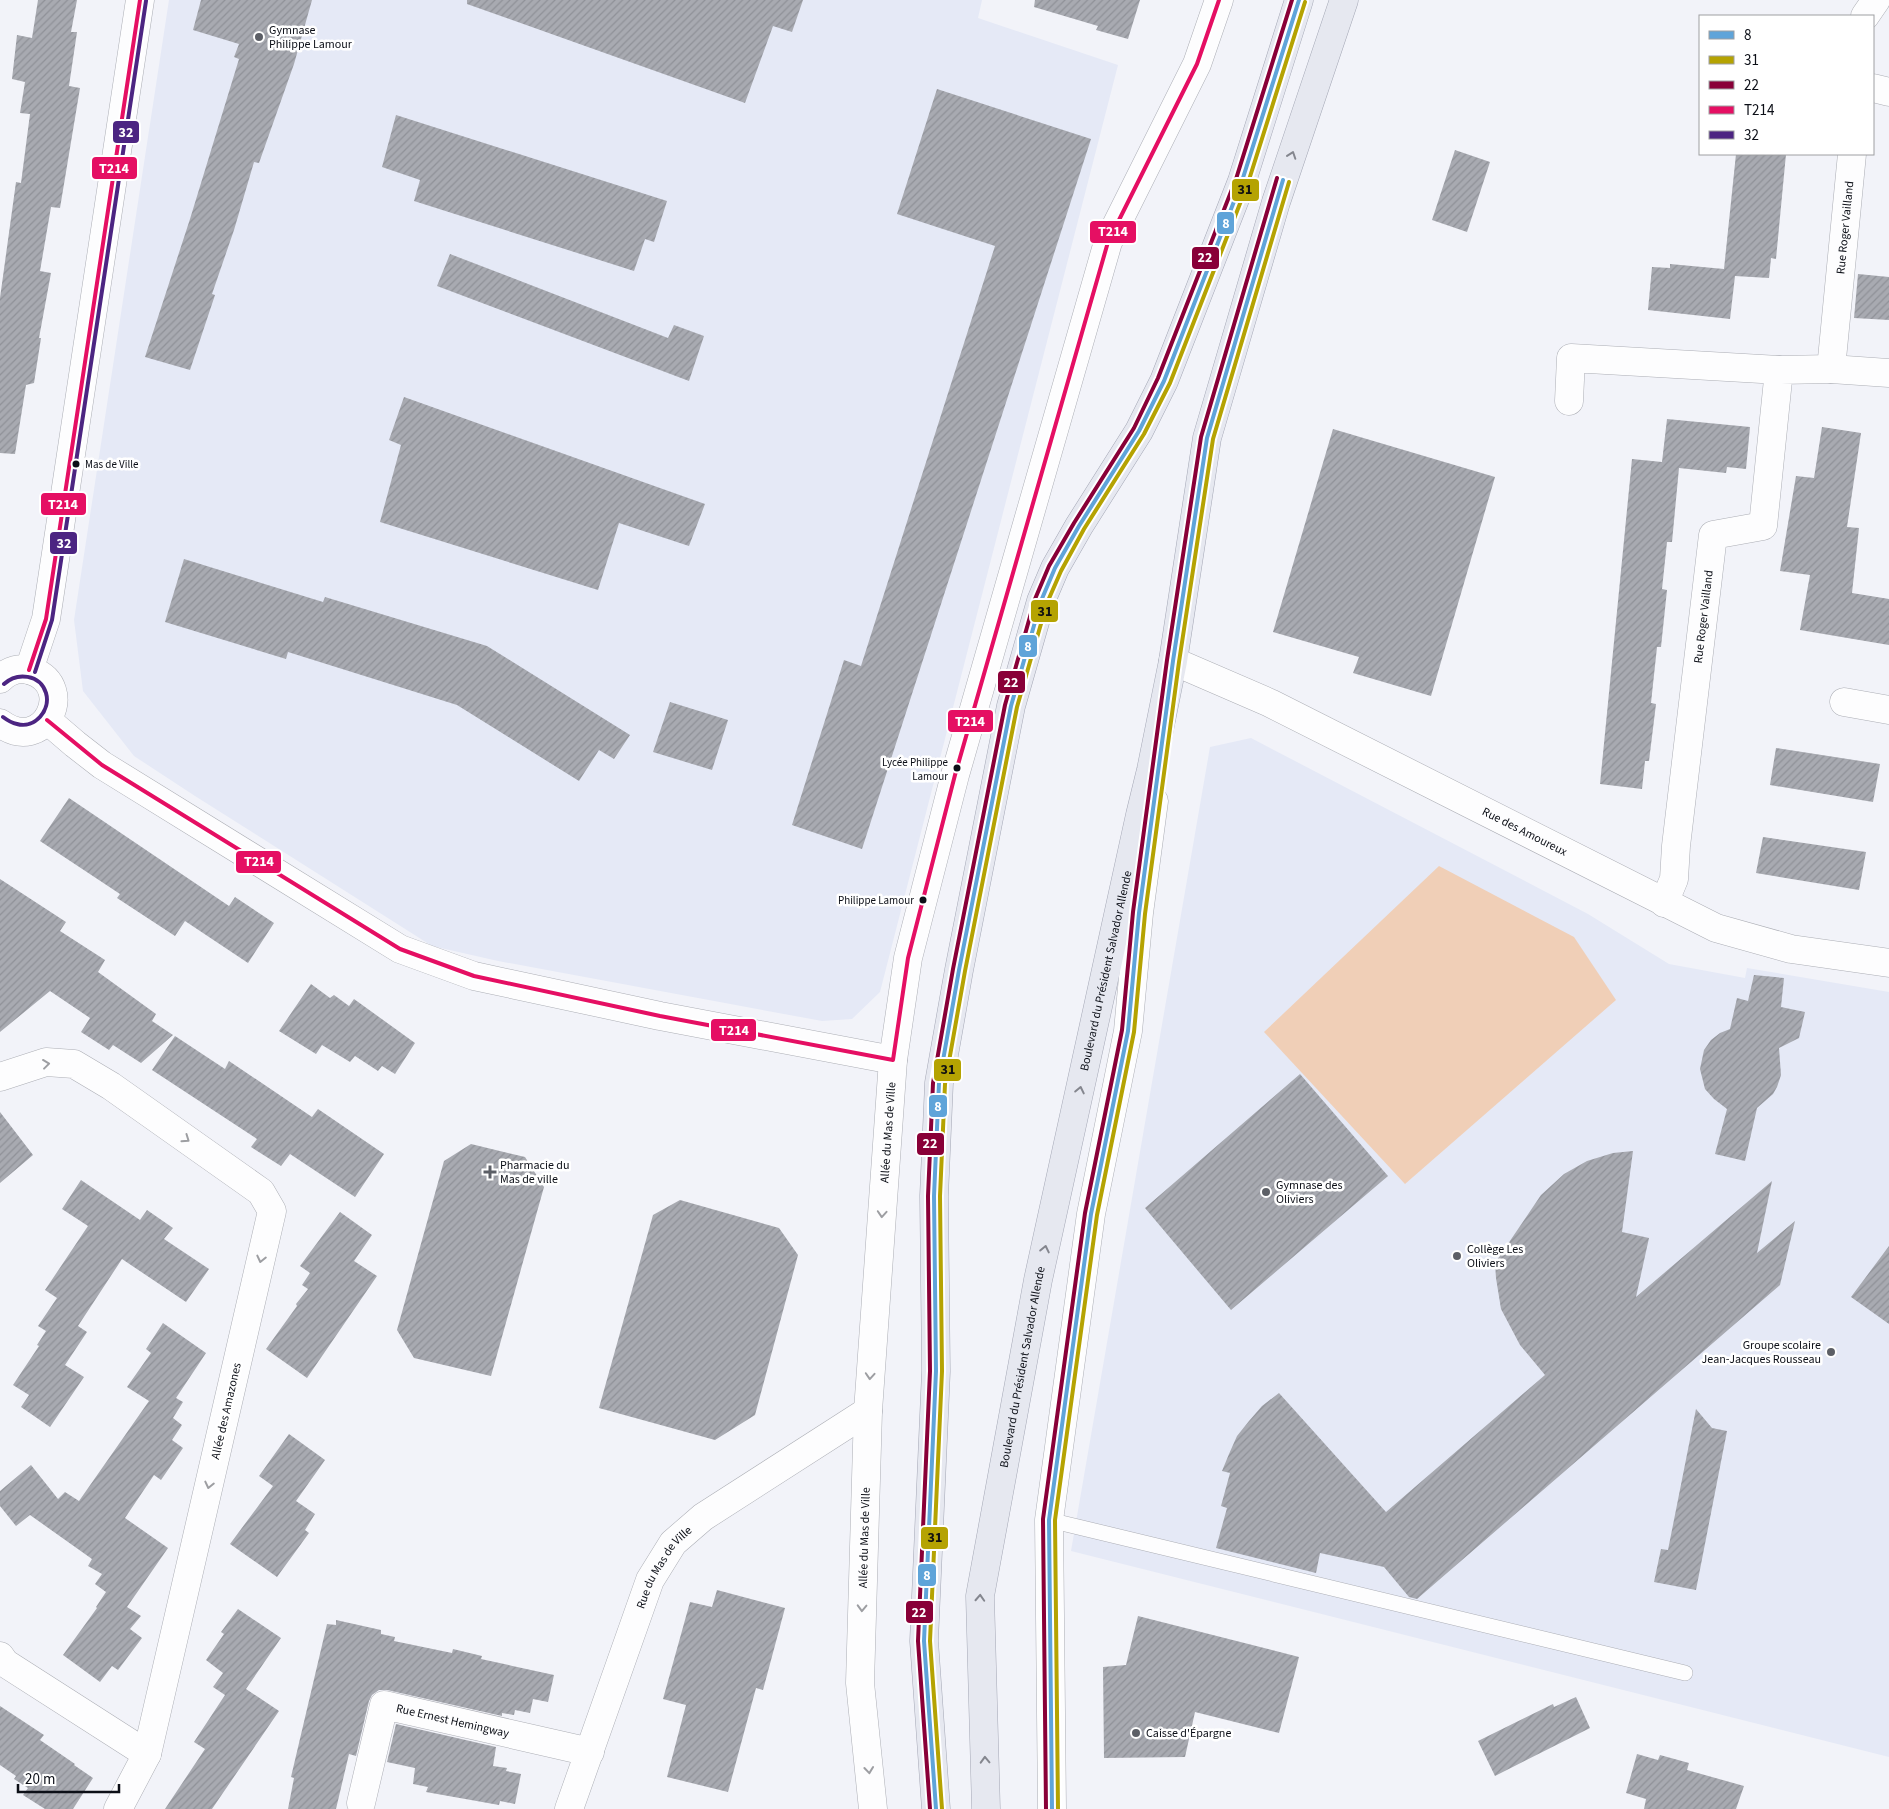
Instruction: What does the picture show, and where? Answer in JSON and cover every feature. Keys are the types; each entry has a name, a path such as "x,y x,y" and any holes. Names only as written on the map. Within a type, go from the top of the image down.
{"main road":[{"path":"936,1809 924,1641 935,1438 934,1196 939,1083 959,970 1011,706 1041,601 1055,568 1139,431 1164,381 1242,181 1299,0"},
{"name":"Boulevard du Président Salvador Allende","path":"986,1809 980,1596 1038,1280 1140,815 1152,770 1173,661 1207,438 1276,202 1344,0"}],"street":[{"path":"29,670 46,619 140,0"},
{"name":"Allée du Mas de Ville","path":"873,1809 860,1683 868,1411 893,1060 908,958 956,775 1108,242 1197,64 1219,0"},
{"path":"1866,15 1876,0"},
{"path":"1874,88 1889,92"},
{"name":"Rue Roger Vailland","path":"1831,369 1852,155"},
{"path":"1569,401 1571,358 1779,370 1831,369 1889,373"},
{"name":"Rue Roger Vailland","path":"1664,903 1674,879 1676,846 1713,534 1762,526 1779,370"},
{"path":"1052,1809 1049,1520 1091,1214 1128,1031 1139,913 1173,661"},
{"name":"Rue des Amoureux","path":"1173,661 1270,703 1716,928 1791,949 1889,963"},
{"path":"0,679 11,671 29,670 45,678 53,694 54,703 48,720 29,732 8,729 0,723"},
{"path":"1844,702 1889,710"},
{"path":"48,720 75,744 102,764 400,949 474,976 660,1016 893,1060"},
{"name":"Allée des Amazones","path":"0,1078 46,1062 74,1064 112,1086 261,1192 272,1212 147,1754 118,1809"},
{"name":"Rue du Mas de Ville","path":"569,1809 650,1580 673,1543 703,1517 868,1411"},
{"path":"0,1656 5,1663 147,1754"},
{"name":"Rue Ernest Hemingway","path":"361,1803 384,1705 590,1752"}],"lane":[{"path":"1049,1520 1685,1672"}],"shaded area":[{"name":"Lycée Philippe Lamour","path":"169,0 982,0 978,18 1118,65 880,992 852,1019 822,1021 498,961 432,946 134,756 83,691 74,620"},
{"name":"Collège Les Oliviers","path":"1251,738 1588,914 1669,964 1745,978 1747,968 1889,992 1889,1757 1071,1551 1210,747"},
{"path":"1439,866 1574,937 1616,1000 1405,1184 1264,1032"}],"building":[{"path":"38,0 77,0 71,32 77,32 69,86 80,88 60,208 51,207 40,271 51,273 39,338 41,338 34,383 26,385 15,454 0,453 0,298 16,182 21,183 30,114 20,113 25,82 12,79 17,35 32,38"},
{"path":"201,0 312,0 294,64 259,163 254,162 234,230 212,294 215,295 190,370 145,357 239,59 234,57 239,44 193,30"},
{"path":"467,0 803,0 792,32 773,26 745,103 467,4"},
{"path":"1035,0 1140,0 1128,39 1096,30 1098,26 1034,7"},
{"path":"937,89 1091,139 862,849 792,825 844,660 861,666 995,246 897,214"},
{"path":"396,115 667,201 654,242 645,239 634,271 414,201 420,180 382,167"},
{"path":"1455,150 1490,162 1467,232 1432,220"},
{"path":"1736,155 1786,155 1776,259 1771,258 1769,278 1735,276 1730,319 1648,310 1652,267 1670,268 1670,264 1724,269"},
{"path":"450,254 668,338 674,325 704,336 689,381 437,286"},
{"path":"1858,274 1889,277 1889,320 1854,318"},
{"path":"404,397 705,504 689,546 619,523 598,590 380,522 401,445 389,440"},
{"path":"1667,419 1750,427 1746,469 1727,467 1726,473 1679,468 1672,542 1667,542 1662,589 1667,590 1661,647 1657,647 1651,703 1656,704 1649,761 1645,761 1642,789 1600,784 1632,459 1662,462"},
{"path":"1822,427 1861,433 1847,527 1859,528 1852,593 1889,599 1889,645 1800,630 1810,575 1780,571 1796,476 1814,478"},
{"path":"1333,429 1495,477 1431,696 1353,673 1359,657 1273,632"},
{"path":"184,559 323,602 325,597 487,646 630,735 614,759 599,750 579,781 457,705 288,652 286,659 165,622"},
{"path":"670,702 728,720 712,770 653,752"},
{"path":"1776,748 1880,764 1873,802 1770,785"},
{"path":"69,798 229,906 235,897 274,923 248,963 185,921 175,936 117,898 120,894 40,841"},
{"path":"1763,837 1866,852 1859,890 1756,873"},
{"path":"0,879 66,922 60,931 105,960 98,972 156,1014 152,1021 173,1035 141,1063 113,1045 109,1050 81,1032 90,1018 50,991 0,1032"},
{"path":"1754,975 1784,978 1781,1007 1805,1012 1799,1038 1779,1048 1781,1075 1773,1094 1757,1108 1745,1161 1715,1154 1727,1109 1705,1089 1700,1069 1704,1050 1711,1040 1720,1033 1730,1029 1737,998 1748,1001"},
{"path":"311,984 330,998 334,995 349,1006 354,999 415,1043 395,1074 382,1066 378,1071 355,1056 350,1062 322,1045 316,1054 279,1031"},
{"path":"175,1036 225,1069 229,1061 312,1117 318,1109 384,1154 355,1197 290,1154 281,1166 251,1147 257,1139 152,1070"},
{"name":"Gymnase des Oliviers","path":"1300,1074 1388,1176 1231,1310 1145,1208"},
{"path":"0,1112 33,1155 0,1183"},
{"path":"471,1144 525,1157 544,1187 491,1376 414,1358 397,1330 444,1161"},
{"path":"1633,1151 1622,1232 1649,1238 1636,1297 1772,1181 1757,1253 1795,1221 1780,1285 1417,1599 1409,1597 1384,1567 1320,1553 1316,1573 1216,1548 1227,1508 1221,1506 1230,1473 1222,1471 1237,1436 1262,1406 1279,1393 1386,1512 1545,1375 1520,1345 1501,1309 1495,1263 1541,1195 1564,1174 1587,1161 1613,1153"},
{"path":"81,1180 140,1220 147,1210 173,1228 164,1239 209,1269 186,1302 122,1259 78,1326 87,1332 65,1365 84,1377 50,1427 21,1407 29,1395 13,1385 39,1346 37,1345 46,1331 38,1326 57,1298 45,1290 88,1226 62,1209"},
{"path":"680,1200 779,1228 798,1255 755,1415 715,1440 599,1408 653,1215"},
{"path":"340,1212 372,1235 354,1261 377,1276 307,1378 266,1349 308,1289 302,1285 310,1273 300,1266"},
{"path":"1889,1246 1889,1324 1851,1297"},
{"path":"163,1323 206,1353 176,1398 183,1402 173,1418 182,1425 172,1440 183,1448 161,1480 154,1475 125,1518 168,1548 127,1607 141,1616 130,1629 142,1638 118,1670 112,1666 100,1682 63,1655 97,1608 106,1592 95,1584 102,1574 88,1566 92,1559 30,1515 16,1526 0,1506 0,1491 31,1465 58,1499 65,1492 79,1501 149,1401 127,1387 151,1353 146,1349"},
{"path":"1696,1409 1712,1428 1727,1431 1696,1590 1654,1582 1661,1549 1668,1550"},
{"path":"289,1434 325,1460 296,1501 315,1514 305,1530 309,1533 277,1577 230,1544 273,1486 259,1476"},
{"path":"717,1590 785,1608 763,1690 756,1688 728,1792 667,1777 686,1705 663,1699 690,1602 712,1607"},
{"path":"238,1609 281,1638 246,1689 279,1711 212,1809 165,1809 205,1749 194,1742 225,1695 213,1687 223,1673 206,1660 224,1634 221,1632"},
{"path":"1138,1616 1299,1657 1279,1733 1195,1712 1185,1757 1104,1758 1103,1667 1126,1665"},
{"path":"336,1620 381,1630 381,1634 395,1637 394,1641 452,1653 453,1649 482,1656 481,1659 554,1675 548,1702 533,1699 530,1713 515,1710 514,1715 502,1713 502,1716 387,1690 379,1690 372,1695 369,1701 356,1756 349,1754 336,1809 288,1809 294,1778 291,1777 327,1624 336,1625"},
{"path":"1576,1697 1590,1728 1495,1776 1478,1741 1553,1704 1554,1707"},
{"path":"0,1706 44,1735 40,1740 93,1778 73,1809 45,1809 23,1795 28,1788 14,1779 16,1776 0,1765"},
{"path":"396,1724 496,1747 493,1766 507,1768 506,1771 521,1774 515,1804 500,1801 499,1805 426,1792 428,1787 413,1784 415,1768 387,1762"},
{"path":"1637,1754 1658,1760 1660,1755 1689,1763 1687,1770 1744,1786 1736,1809 1644,1809 1646,1799 1626,1793"}],"transit line":[{"name":"T214","path":"29,670 46,619 140,0"},
{"name":"T214","path":"47,720 102,765 400,949 474,976 660,1016 893,1060 908,958 955,775 1108,242 1197,64 1219,0"},
{"name":"22","path":"930,1809 918,1641 930,1371 928,1196 933,1083 953,969 1005,705 1035,599 1049,566 1134,428 1158,378 1236,179 1292,0"},
{"name":"8","path":"936,1809 924,1641 936,1371 934,1196 939,1083 959,970 1011,706 1041,601 1055,568 1139,431 1164,381 1242,181 1299,0"},
{"name":"32","path":"35,672 52,620 146,1"},
{"name":"31","path":"942,1809 930,1641 942,1371 940,1196 945,1084 965,971 1017,707 1047,603 1061,571 1084,529 1144,434 1170,383 1248,183 1305,2"},
{"name":"22","path":"1046,1809 1043,1519 1085,1213 1122,1030 1133,912 1167,660 1201,437 1277,178"},
{"name":"8","path":"1052,1809 1049,1520 1091,1214 1128,1031 1139,913 1173,661 1207,438 1283,180"},
{"name":"31","path":"1058,1809 1055,1520 1097,1215 1134,1032 1145,914 1179,662 1213,439 1289,182"},
{"name":"32","path":"3,717 17,724 30,724 44,712 47,699 43,687 34,679 21,677 9,680 4,684"}],"place":[{"name":"Gymnase Philippe Lamour","path":"259,37"},
{"name":"Mas de Ville","path":"76,464"},
{"name":"Lycée Philippe Lamour","path":"957,768"},
{"name":"Philippe Lamour","path":"923,900"},
{"name":"Pharmacie du Mas de ville","path":"490,1172"},
{"name":"Gymnase des Oliviers","path":"1266,1192"},
{"name":"Collège Les Oliviers","path":"1457,1256"},
{"name":"Groupe scolaire Jean-Jacques Rousseau","path":"1831,1352"},
{"name":"Caisse d'Épargne","path":"1136,1733"}]}
